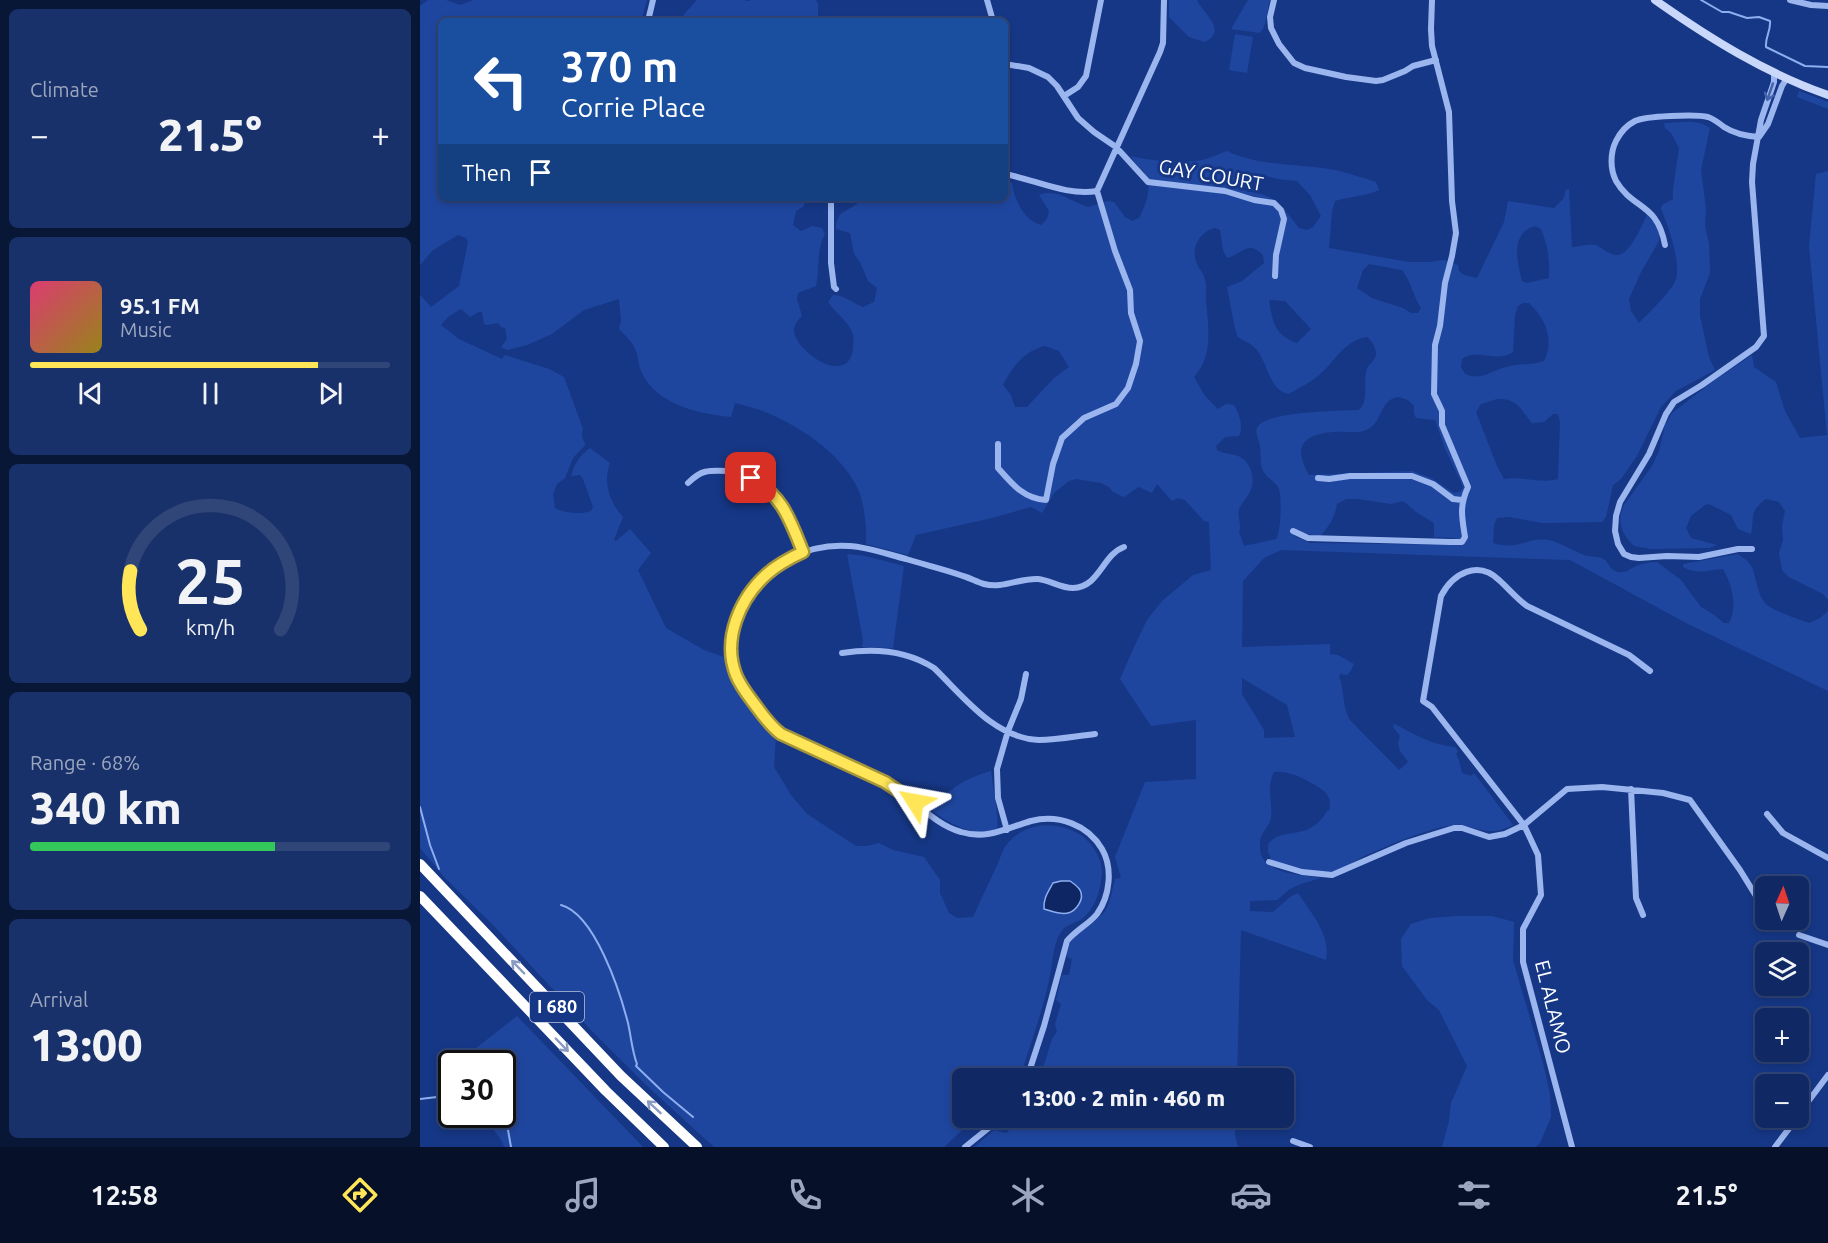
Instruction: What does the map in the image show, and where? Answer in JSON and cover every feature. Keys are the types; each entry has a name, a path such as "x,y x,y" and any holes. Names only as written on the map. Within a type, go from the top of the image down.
{"highway":[{"name":"I 680","path":"420,864 621,1076 697,1147"},
{"name":"I 680","path":"420,896 606,1091 664,1147"}],"street":[{"path":"649,18 653,0"},
{"path":"987,0 992,18"},
{"path":"1064,96 1078,87 1086,76 1101,0"},
{"path":"998,444 998,468 1011,483 1033,499 1046,500 1053,464 1062,438 1084,418 1116,404 1128,388 1136,364 1140,341 1131,313 1130,290 1115,252 1097,191 1163,43 1164,0"},
{"path":"1274,0 1270,17 1271,28 1279,44 1294,63 1305,68 1376,81 1413,66 1436,60"},
{"path":"1293,531 1308,538 1392,541 1462,542 1465,537 1462,500 1468,487 1442,426 1442,411 1434,394 1436,345 1444,283 1456,233 1452,201 1449,112 1431,29 1432,0"},
{"path":"1655,0 1738,54 1774,73 1828,95"},
{"path":"1790,0 1811,6 1828,6"},
{"name":"GAY COURT","path":"1008,65 1039,71 1052,81 1078,118 1116,147 1148,182 1225,191 1254,200 1274,203 1281,210 1284,219 1283,230 1278,242 1275,276"},
{"path":"1752,549 1738,549 1699,557 1639,558 1624,554 1618,544 1615,531 1620,502 1649,454 1666,414 1674,402 1756,347 1764,336 1752,206 1753,164 1761,120 1774,82 1774,73"},
{"path":"1758,137 1768,123 1787,78"},
{"path":"1665,244 1663,230 1657,220 1623,190 1616,180 1611,159 1619,135 1636,120 1655,117 1700,116 1710,118 1735,133 1758,137"},
{"path":"1008,175 1065,190 1084,193 1097,191"},
{"path":"831,201 831,263 836,289"},
{"path":"688,483 703,471 741,474 761,483 783,507 803,552"},
{"path":"1318,478 1412,476 1433,484 1454,499 1462,500"},
{"path":"1030,1068 1067,942 1097,913 1104,898 1110,870 1105,853 1091,835 1075,824 1058,819 1042,819 987,835 949,828 893,787 794,741 773,728 736,676 731,649 734,626 750,594 766,574 803,552 827,546 870,549 989,585 1040,579 1074,588 1093,580 1113,554 1124,547"},
{"name":"EL ALAMO","path":"1572,1147 1523,962 1523,929 1541,895 1538,855 1524,825 1432,706 1423,701 1441,596 1446,586 1456,576 1474,570 1488,573 1498,579 1527,606 1629,655 1650,671"},
{"path":"842,653 884,651 907,655 926,663 934,668 986,719 1008,731 1032,739 1095,734"},
{"path":"1007,830 998,798 997,778 1001,751 1021,699 1026,674"},
{"path":"1269,862 1302,872 1332,875 1436,832 1462,828 1489,837 1514,831 1567,789 1602,787 1663,792 1690,800 1755,894"},
{"path":"1631,789 1636,898 1643,915"},
{"path":"1767,814 1784,833 1828,858"},
{"path":"1799,935 1828,945"},
{"path":"1809,1101 1828,1075"},
{"path":"965,1147 989,1128"},
{"path":"1775,1147 1789,1128"},
{"path":"1293,1141 1310,1147"}],"shaded area":[{"path":"428,0 446,0 460,5 473,0 647,0 642,18 438,18 438,201 806,201 803,207 796,211 793,225 801,231 812,226 822,228 825,234 819,253 816,286 798,293 797,299 802,316 794,328 795,337 801,346 820,361 841,366 849,360 853,349 853,338 849,326 828,302 833,295 837,295 863,307 874,302 877,288 868,281 854,254 850,233 836,229 842,213 860,201 1008,201 1008,181 1012,183 1015,196 1025,214 1041,225 1047,219 1049,211 1039,195 1046,193 1058,194 1088,207 1108,201 1114,202 1125,217 1132,221 1139,218 1146,201 1148,182 1143,171 1131,156 1181,162 1201,160 1227,151 1253,160 1335,170 1376,182 1379,190 1335,201 1329,248 1409,262 1444,260 1458,265 1459,271 1464,275 1477,278 1504,222 1508,201 1554,208 1569,189 1572,247 1593,245 1611,254 1622,254 1631,245 1647,215 1657,227 1659,241 1629,299 1631,311 1639,323 1670,290 1676,279 1677,271 1673,243 1661,209 1662,205 1673,199 1679,148 1664,123 1699,123 1710,128 1701,170 1710,273 1700,299 1700,316 1709,357 1715,370 1676,391 1661,407 1637,456 1621,479 1613,485 1606,517 1602,522 1542,523 1509,517 1497,518 1494,525 1493,543 1516,545 1534,540 1553,541 1587,556 1603,559 1618,572 1657,562 1681,580 1701,607 1724,623 1729,623 1733,603 1729,582 1723,569 1694,571 1683,567 1683,564 1738,554 1752,567 1760,595 1768,606 1809,623 1828,611 1828,691 1688,624 1570,560 1281,550 1264,558 1243,581 1242,647 1330,644 1330,654 1338,655 1354,664 1347,675 1340,674 1339,678 1349,719 1399,770 1408,762 1400,751 1398,743 1400,736 1393,727 1394,724 1431,742 1455,747 1458,751 1456,754 1462,773 1471,776 1474,773 1513,825 1494,831 1453,825 1442,827 1412,836 1335,871 1316,872 1301,869 1272,861 1268,852 1268,844 1281,835 1312,827 1329,811 1329,799 1324,791 1306,780 1287,773 1274,772 1270,783 1271,818 1260,839 1261,854 1272,867 1281,871 1321,878 1290,889 1277,900 1250,901 1250,911 1273,912 1298,893 1323,933 1327,951 1326,960 1241,930 1237,1068 1043,1068 1052,1039 1057,1032 1055,1024 1061,1004 1056,1000 1062,975 1069,975 1072,959 1067,957 1068,949 1076,936 1105,911 1115,879 1121,878 1115,857 1145,782 1196,779 1196,720 1151,726 1120,679 1147,620 1162,601 1193,575 1211,570 1209,522 1204,521 1185,500 1178,498 1172,501 1157,484 1152,493 1139,487 1123,497 1101,483 1076,479 1069,481 1054,493 1042,513 1031,507 916,535 908,555 866,544 865,515 860,494 851,476 832,454 796,427 761,411 735,403 731,417 719,416 680,406 658,393 642,373 633,345 619,329 621,321 619,299 584,310 552,334 527,345 507,350 501,347 507,339 505,328 498,323 484,324 482,312 470,317 461,309 448,317 441,325 459,339 502,359 505,355 549,369 564,377 583,429 582,437 586,444 573,458 565,478 557,484 553,494 555,508 573,513 591,511 593,507 583,479 580,475 571,476 574,467 580,457 590,448 610,463 607,484 614,505 623,517 614,540 616,541 630,529 651,553 638,570 666,628 704,650 727,658 737,685 764,723 776,734 774,767 791,795 807,814 856,846 879,843 893,850 924,857 940,880 940,893 949,913 957,918 973,917 1005,847 1024,830 1051,825 1070,830 1088,841 1100,861 1102,872 1099,892 1090,911 1080,920 1067,926 1058,937 1044,1002 1023,1068 952,1068 952,1128 964,1128 944,1147 714,1147 646,1085 591,1030 494,926 445,878 420,848 420,295 431,307 459,286 468,242 466,238 458,235 433,250 420,265 420,6","holes":["1259,174 1297,181 1310,195 1321,216 1313,227 1307,230 1299,228 1271,198 1245,191 1241,181","1535,226 1541,229 1545,241 1549,278 1527,283 1522,281 1517,249 1522,235","1215,228 1220,230 1223,250 1227,258 1249,248 1263,255 1264,263 1242,281 1227,287 1238,337 1259,353 1272,381 1282,392 1289,394 1311,381 1346,347 1359,339 1367,337 1376,353 1367,369 1365,396 1359,410 1288,415 1263,422 1257,428 1262,468 1279,489 1280,522 1276,539 1244,546 1239,532 1239,509 1251,489 1252,473 1244,459 1219,451 1216,446 1225,437 1239,436 1241,428 1239,416 1234,405 1226,404 1218,409 1205,396 1194,377 1205,359 1208,340 1206,282 1195,258 1195,247 1204,233","1369,264 1402,270 1421,308 1418,313 1411,313 1372,298 1357,288 1363,270","1269,300 1285,301 1311,329 1297,343 1279,332","1529,303 1544,322 1549,345 1544,361 1511,366 1486,375 1465,374 1461,367 1462,359 1468,356 1500,356 1513,352 1515,315 1518,306","1045,346 1059,351 1069,367 1054,378 1027,407 1015,407 1011,395 1003,385 1015,366 1038,348","1399,397 1408,400 1414,406 1416,418 1435,420 1446,451 1463,487 1460,492 1454,493 1431,478 1412,471 1309,475 1301,450 1308,439 1323,433 1366,430 1373,426 1384,406","1497,399 1514,403 1532,423 1544,422 1553,414 1558,414 1560,422 1558,479 1545,481 1504,479 1476,412 1481,404","1346,499 1391,504 1403,501 1434,523 1434,537 1455,538 1459,545 1310,543 1294,536 1297,530 1320,536 1329,525 1337,504","1242,678 1287,705 1295,737 1264,738 1264,730 1242,694","1070,881 1081,891 1048,891 1053,883"]},
{"path":"697,0 816,0 818,4 818,18 681,18"},
{"path":"1169,0 1197,0 1212,22 1214,32 1212,37 1205,42 1189,37 1169,17"},
{"path":"1248,0 1270,0 1260,33 1231,29"},
{"path":"1235,34 1253,37 1247,73 1229,70"},
{"path":"1799,91 1828,102 1828,109 1797,97"},
{"path":"1828,171 1828,600 1823,594 1789,577 1782,570 1779,553 1783,540 1782,526 1785,511 1779,502 1766,499 1760,504 1754,511 1751,534 1738,529 1731,515 1709,504 1705,505 1691,516 1686,528 1691,538 1717,545 1710,548 1651,549 1634,546 1623,532 1620,516 1624,505 1652,466 1659,451 1665,425 1672,413 1752,355 1754,367 1776,382 1785,411 1800,438 1827,435 1809,246 1816,174"},
{"path":"847,554 904,566 893,648 862,647 863,640"},
{"path":"991,771 997,810 997,828 989,831 972,831 945,820 931,810 958,785"},
{"path":"1070,881 1079,889 1081,897 1079,904 1071,912 1065,913 1044,909 1045,899 1053,883"},
{"path":"1492,916 1514,922 1513,960 1550,1094 1551,1117 1536,1147 1442,1147 1451,1103 1467,1066 1439,1010 1427,1000 1402,966 1401,939 1411,924 1430,918"},
{"path":"517,1016 643,1147 504,1147 492,1128 516,1128 516,1050 474,1050"},
{"path":"1011,1128 1235,1128 1238,1147 974,1147 994,1130 1006,1133"}],"waterway":[{"path":"1701,0 1722,12 1747,18 1759,17 1770,21 1766,47 1805,66 1828,67"},
{"path":"420,807 439,869"},
{"path":"561,905 573,911 585,923 604,956 624,1009 636,1066 693,1117"},
{"path":"420,1099 438,1097"},
{"path":"506,1128 511,1147"}],"route":[{"path":"751,478 761,483 776,497 789,517 803,552 766,574 743,606 734,626 731,641 736,676 767,722 781,734 885,782 915,802"}]}
